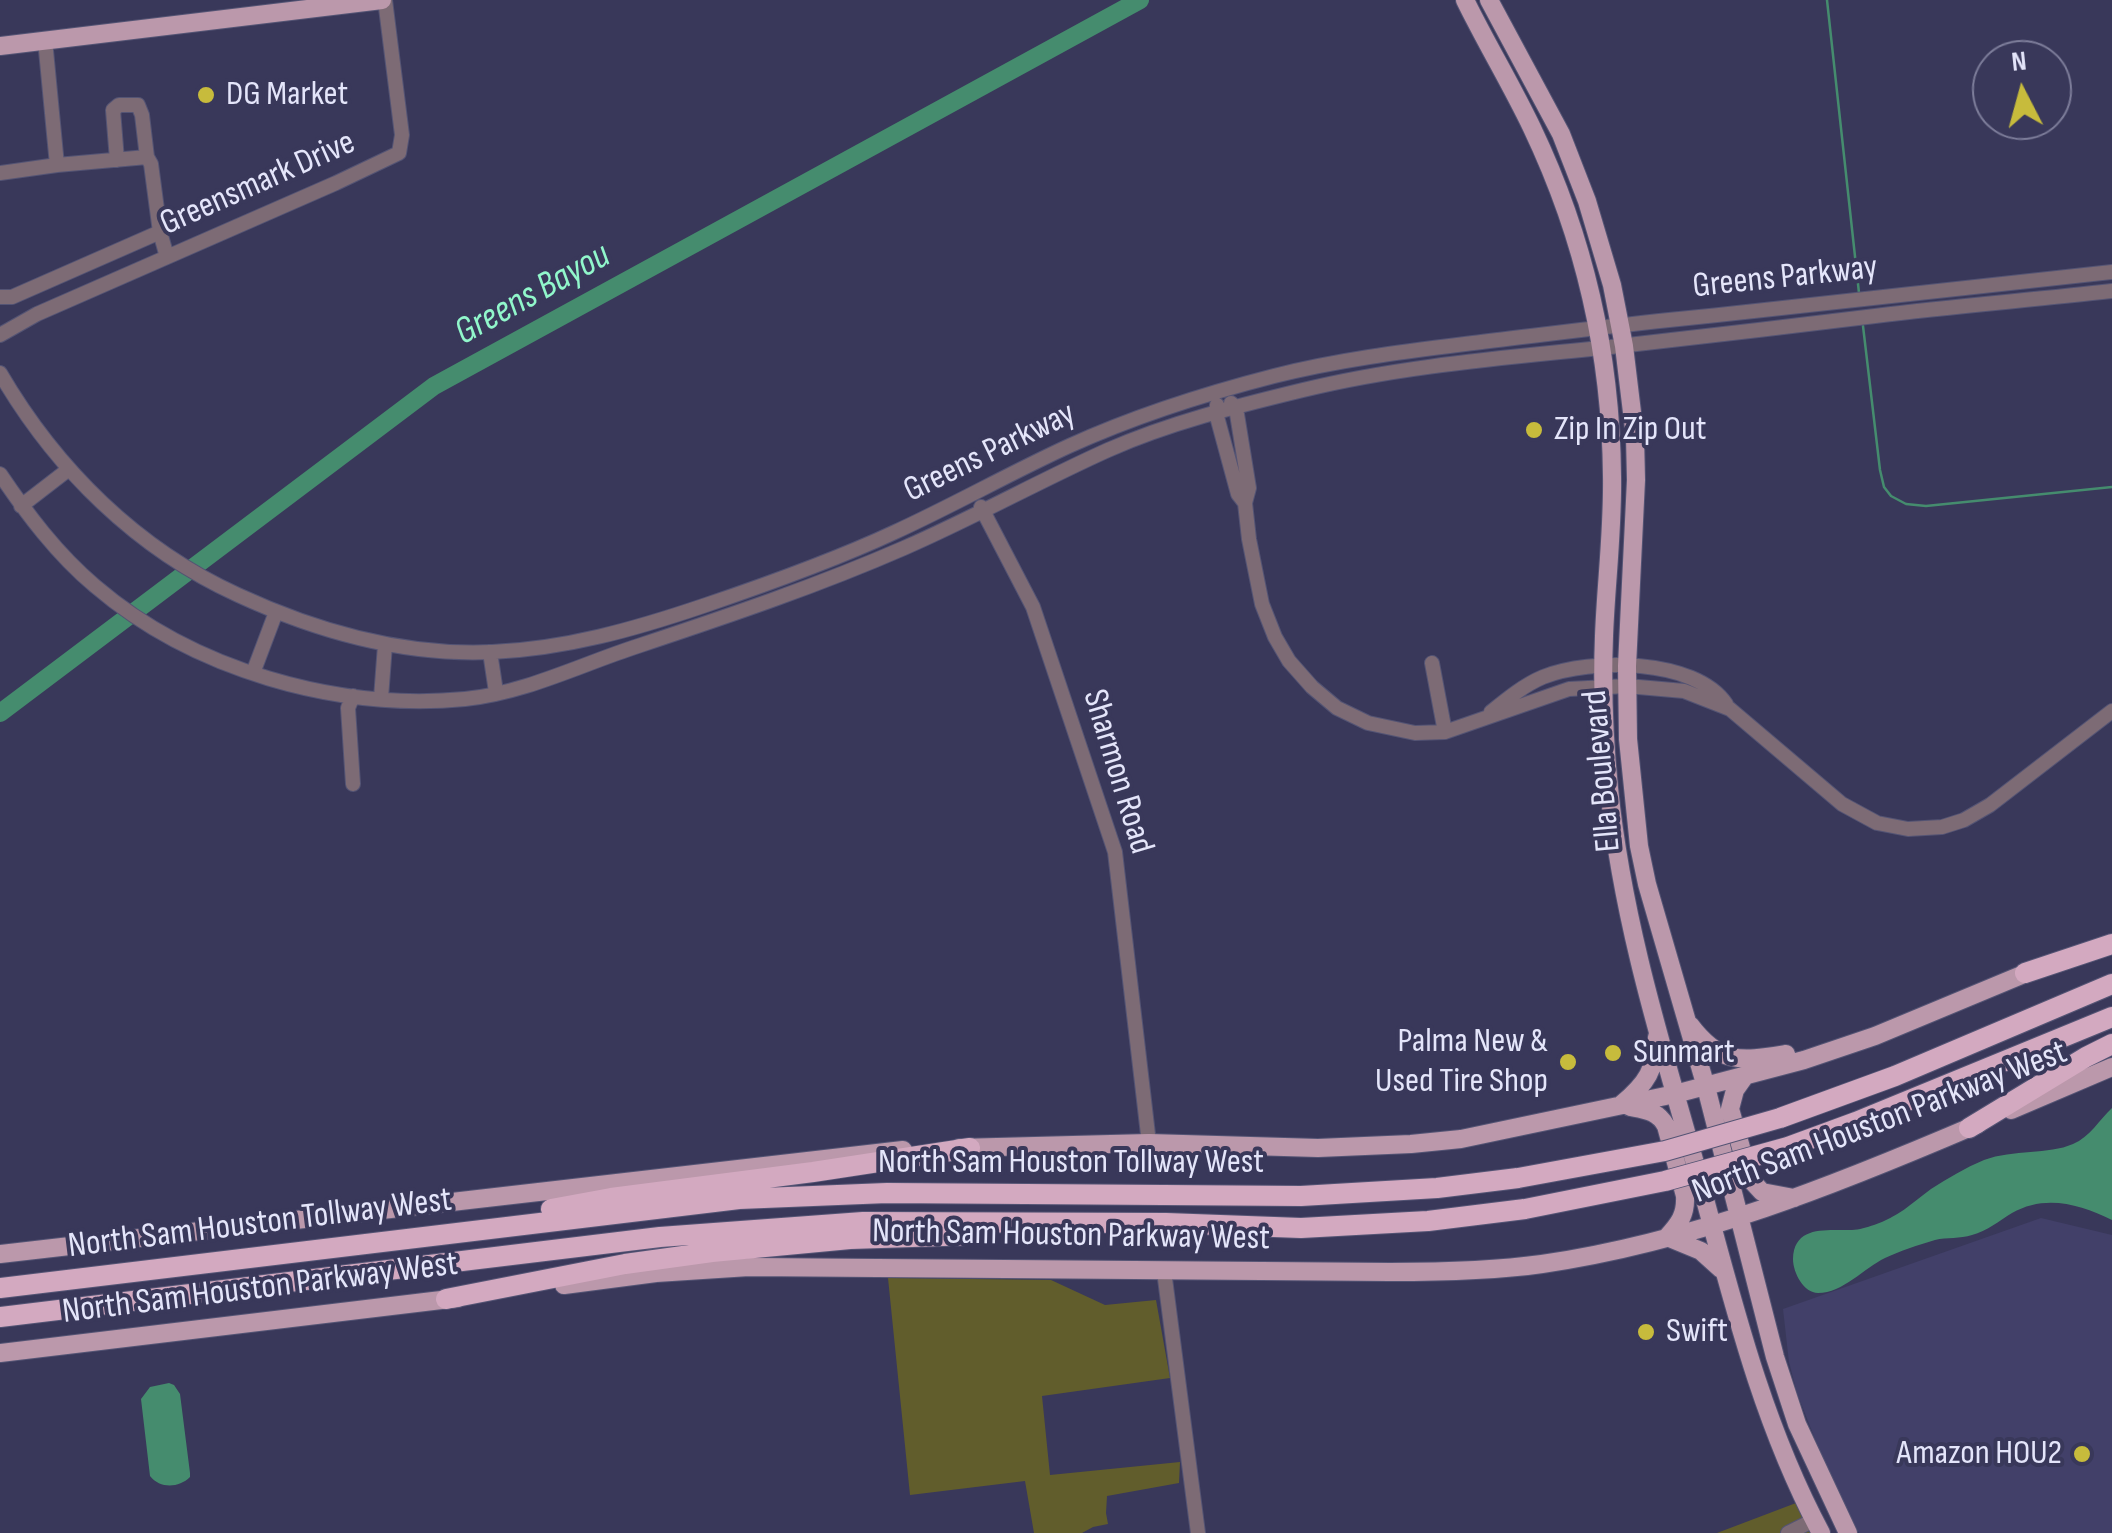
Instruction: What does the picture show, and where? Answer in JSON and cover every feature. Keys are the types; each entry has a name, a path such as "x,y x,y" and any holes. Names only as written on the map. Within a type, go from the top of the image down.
{"highway":[{"path":"2025,973 2112,944"},
{"name":"North Sam Houston Tollway West","path":"0,1288 793,1196 1301,1196 1437,1188 1518,1178 1665,1150 1780,1118 1895,1076 2112,984"},
{"name":"North Sam Houston Parkway West","path":"1166,1223 1301,1228 1428,1221 1524,1209 1664,1181 1856,1122 2112,1017"},
{"path":"1970,1128 2112,1044"},
{"path":"366,1244 611,1198 970,1148"},
{"name":"North Sam Houston Tollway West","path":"0,1317 757,1228 863,1222 1166,1223"},
{"path":"446,1300 625,1264 712,1252 850,1238 966,1236 1166,1223"}],"main road":[{"path":"0,46 384,0"},
{"name":"Ella Boulevard","path":"1465,0 1515,94 1566,207 1587,274 1601,348 1610,440 1611,524 1603,686 1606,761 1616,848 1653,1012 1738,1323 1775,1433 1817,1526"},
{"name":"Ella Boulevard","path":"1488,0 1560,134 1612,285 1621,325 1634,437 1635,524 1627,686 1639,846 1784,1386 1797,1424 1848,1533"},
{"path":"1515,94 1535,83"},
{"path":"1566,207 1586,201"},
{"path":"1611,524 1635,524"},
{"path":"1616,848 1639,846"},
{"path":"1636,945 1662,937"},
{"name":"North Sam Houston Parkway West","path":"0,1254 891,1150 1149,1143 1318,1148 1411,1144 1476,1136 1675,1094 1826,1052 1874,1036 2112,937"},
{"path":"1620,1106 1651,1073 1657,1032 1653,1012"},
{"path":"1686,1020 1708,1045 1732,1057 1751,1060 1826,1052"},
{"name":"North Sam Houston Parkway West","path":"0,1354 656,1273 749,1267 1456,1272 1541,1264 1610,1252 1739,1218 1970,1128 2112,1067"},
{"path":"1745,1076 1735,1090 1730,1110 1750,1179 1762,1192 1794,1198"},
{"path":"1620,1106 1647,1110 1660,1116 1666,1126 1686,1208 1682,1220 1667,1237 1701,1250 1725,1274"},
{"path":"1817,1526 1835,1509"}],"street":[{"name":"Greensmark Drive","path":"0,335 37,314 399,153 402,136 384,0"},
{"path":"45,40 58,165"},
{"path":"117,160 113,110 119,105 138,105 160,232 168,257"},
{"path":"0,173 147,157"},
{"path":"0,297 12,298 160,232"},
{"name":"Greens Parkway","path":"0,373 68,469 109,511 160,550 228,591 333,633 385,645 490,652 612,634 673,616 888,536 1102,432 1269,377 1335,362 1472,343 2112,272"},
{"path":"1992,286 1995,304"},
{"name":"Greens Parkway","path":"0,474 66,559 94,586 169,636 253,673 320,690 412,701 451,700 532,684 834,578 1148,434 1351,379 2112,291"},
{"path":"1736,314 1738,333"},
{"path":"1472,343 1475,362"},
{"path":"1220,392 1236,408 1249,488 1245,503 1249,539 1262,604 1289,661 1312,688 1337,708 1368,723 1416,733 1446,732 1554,693 1603,686 1684,691 1730,709"},
{"path":"1220,392 1216,413 1238,494 1245,503"},
{"path":"1102,432 1110,450"},
{"path":"22,506 68,469"},
{"name":"Sharmon Road","path":"974,494 1034,607 1110,832 1149,1143"},
{"path":"253,673 276,612"},
{"path":"381,698 385,645"},
{"path":"490,652 496,692"},
{"path":"1432,663 1446,732"},
{"path":"1486,716 1543,677 1604,665 1653,668 1692,679 1721,697 1730,709 1842,804 1876,824 1908,829 1964,820 1990,805 2112,710"},
{"path":"353,696 348,708 353,784"},
{"path":"1164,1271 1198,1533"},
{"path":"1788,1533 1817,1526"}],"shaded area":[{"path":"2112,1108 2112,1220 2062,1203 2037,1204 1977,1233 1935,1240 1891,1255 1827,1292 1808,1290 1797,1276 1795,1248 1806,1235 1823,1230 1857,1230 1883,1222 1944,1181 1984,1160 2073,1144"},
{"path":"2041,1218 2112,1235 2112,1533 1859,1533 1826,1467 1797,1393 1783,1309"},
{"path":"888,1278 1051,1280 1105,1305 1156,1300 1170,1378 1042,1396 1050,1475 1180,1462 1179,1483 1107,1496 1108,1524 1082,1533 1034,1533 1025,1481 910,1495"},
{"path":"169,1383 180,1394 190,1473 186,1481 170,1486 150,1476 141,1399 150,1387"},
{"path":"1796,1503 1813,1533 1717,1533"}],"waterway":[{"name":"Greens Bayou","path":"0,713 434,386 1140,0"},
{"path":"1827,0 1859,293"},
{"path":"1863,326 1880,470 1891,496 1906,504 1926,506 2112,487"}],"place":[{"name":"DG Market","path":"206,95"},
{"name":"Zip In Zip Out","path":"1534,430"},
{"name":"Sunmart","path":"1613,1053"},
{"name":"Palma New & Used Tire Shop","path":"1568,1062"},
{"name":"Swift","path":"1646,1332"},
{"name":"Amazon HOU2","path":"2082,1454"}]}
